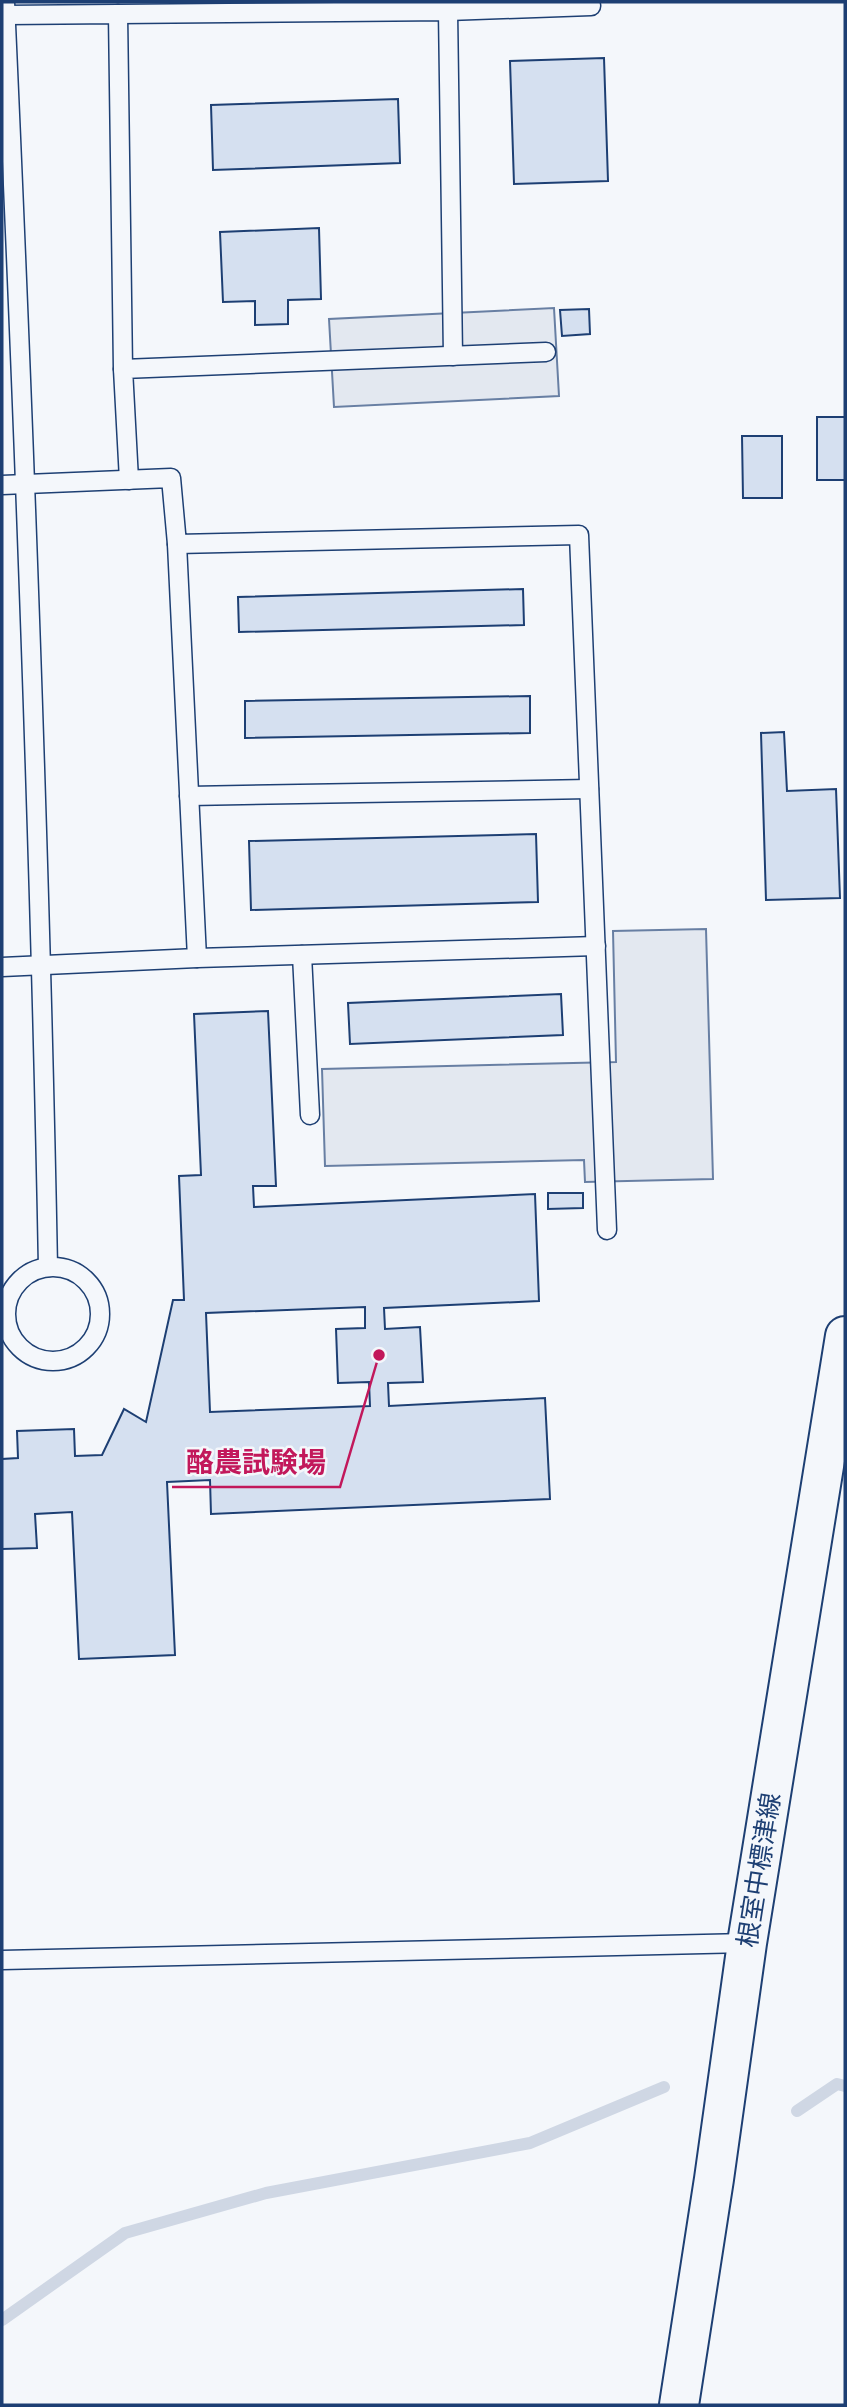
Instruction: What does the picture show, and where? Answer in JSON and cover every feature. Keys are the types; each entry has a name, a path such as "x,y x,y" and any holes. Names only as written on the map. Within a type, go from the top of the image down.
{"main road":[{"name":"根室中標津線","path":"679,2405 747,1943 845,1336"}],"lane":[{"path":"48,1267 42,965 26,484 5,8 118,14 448,11 591,6 590,2"},
{"path":"448,11 453,356"},
{"path":"118,14 123,369 129,480"},
{"path":"123,369 546,352"},
{"path":"2,485 171,478 177,544 197,958"},
{"path":"177,544 579,535 607,1230"},
{"path":"189,796 589,789"},
{"path":"2,967 197,958 596,946"},
{"path":"302,955 310,1115"},
{"path":"48,1267 64,1268 79,1274 90,1284 98,1298 101,1313 99,1329 92,1343 80,1354 66,1360 50,1362 35,1358 22,1350 4,1323 10,1293 20,1280 33,1271 48,1267"},
{"path":"2,1960 747,1943"}],"shaded area":[{"path":"554,308 559,396 334,407 329,319"},
{"path":"706,929 713,1179 585,1182 584,1160 325,1166 322,1069 616,1062 613,931"}],"building":[{"path":"604,58 608,181 514,184 510,61"},
{"path":"398,99 400,163 213,170 211,105"},
{"path":"319,228 321,299 288,300 288,324 255,325 255,301 223,302 220,232"},
{"path":"589,309 590,334 562,336 560,310"},
{"path":"817,417 845,417 845,480 817,480"},
{"path":"742,436 782,436 782,498 743,498"},
{"path":"523,589 524,625 239,632 238,597"},
{"path":"530,696 530,733 245,738 245,701"},
{"path":"784,732 787,791 836,789 840,898 766,900 761,733"},
{"path":"536,834 538,902 251,910 249,841"},
{"path":"561,994 563,1035 350,1044 348,1003"},
{"path":"268,1011 276,1186 253,1186 254,1207 535,1194 539,1301 384,1308 385,1329 420,1327 423,1382 388,1383 389,1406 545,1398 550,1499 211,1514 210,1480 167,1482 175,1655 79,1659 72,1512 35,1514 37,1548 2,1549 2,1459 18,1458 17,1431 74,1429 75,1456 102,1455 124,1409 146,1422 173,1300 184,1300 179,1176 201,1175 194,1014","holes":["365,1307 365,1328 336,1329 338,1383 369,1382 370,1406 210,1412 206,1313"]},
{"path":"548,1193 583,1193 583,1208 548,1209"}],"waterway":[{"path":"797,2111 837,2084 845,2086"},
{"path":"2,2320 125,2233 266,2193 530,2143 664,2087"}],"place":[{"name":"酪農試験場","path":"379,1355"}]}
